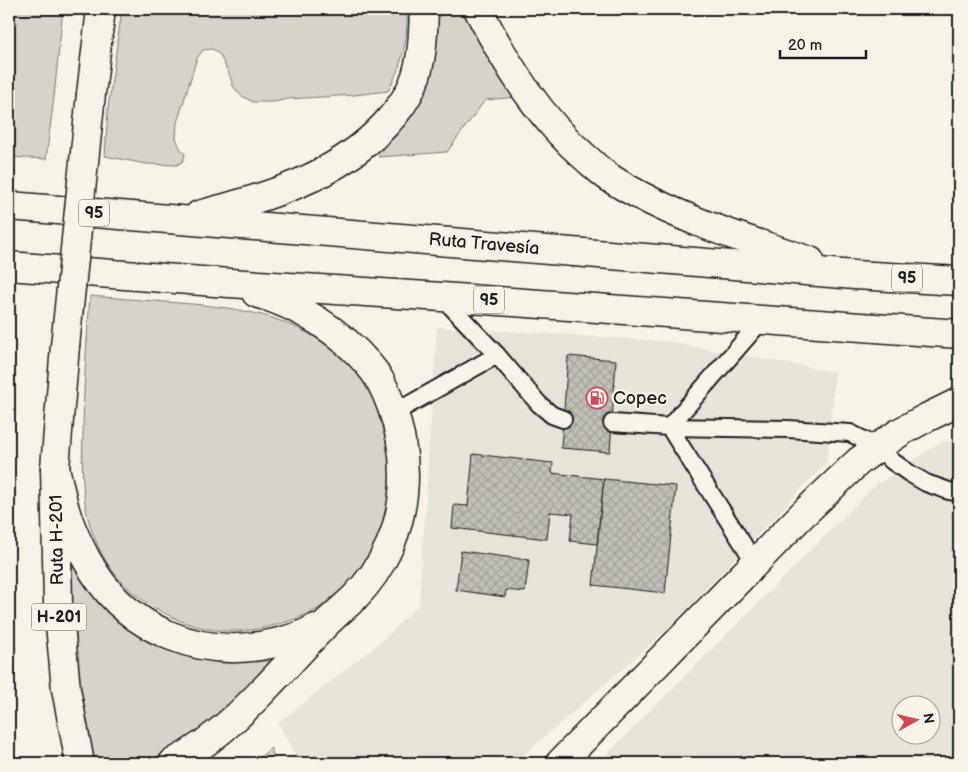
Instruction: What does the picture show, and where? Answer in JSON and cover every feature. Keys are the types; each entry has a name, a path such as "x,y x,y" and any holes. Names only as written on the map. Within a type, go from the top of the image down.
{"main road":[{"name":"Ruta H-201","path":"80,763 66,689 58,603 55,468 90,94 101,9"},
{"path":"180,220 282,191 328,169 365,145 393,116 413,85 422,52 424,9"},
{"path":"478,9 522,86 542,112 560,134 609,178 653,202 714,228 855,275"},
{"name":"Ruta Travesía","path":"9,206 855,275 959,281"},
{"name":"95","path":"9,266 959,334"},
{"path":"173,763 202,746 233,720 330,619 354,598 376,571 390,544 396,528 405,481 400,431 384,389 370,366 343,340 326,327 288,305 258,293 215,282"},
{"path":"560,763 755,563 859,461 902,431 959,402"},
{"path":"55,468 67,516 82,551 94,572 116,599 156,629 173,637 199,645 224,649 243,648 289,640 313,630 330,619"}],"lane":[{"path":"442,296 539,404 552,414 564,419"},
{"path":"669,427 762,320"},
{"path":"394,413 496,355"},
{"path":"612,423 669,427 788,429 850,433 878,447 892,461 926,483 959,493"},
{"path":"669,427 755,563"}],"shaded area":[{"path":"437,327 664,341 835,372 827,462 671,626 515,763 299,763 278,723 387,637 419,604"},
{"path":"942,441 959,442 959,763 598,763 876,485"}],"green space":[{"path":"9,9 63,9 46,159 9,157"},
{"path":"122,9 407,9 407,31 401,61 388,91 354,95 253,102 240,95 233,86 220,55 213,49 203,50 197,58 177,123 176,138 185,154 183,161 177,165 146,164 105,156 108,109"},
{"path":"435,9 463,9 517,97 485,100 447,152 378,157 411,114"},
{"path":"90,296 216,307 240,310 275,319 316,338 330,347 354,369 364,382 380,412 392,466 392,480 388,503 378,536 357,573 337,595 321,607 287,622 258,629 231,631 205,628 180,621 141,599 119,579 95,540 87,514 84,492 82,458 85,366"},
{"path":"66,545 169,649 206,660 273,661 274,664 207,726 164,754 142,763 92,763 75,673"},
{"path":"271,748 275,763 253,763"}],"building":[{"path":"568,356 616,360 610,452 561,448"},
{"path":"473,454 553,463 552,473 604,479 597,544 570,541 573,514 550,512 547,539 452,528 454,505 468,506"},
{"path":"604,479 676,486 665,593 593,585"},
{"path":"461,551 529,560 525,592 506,590 505,597 456,590"}],"place":[{"name":"Copec","path":"597,398"}]}
